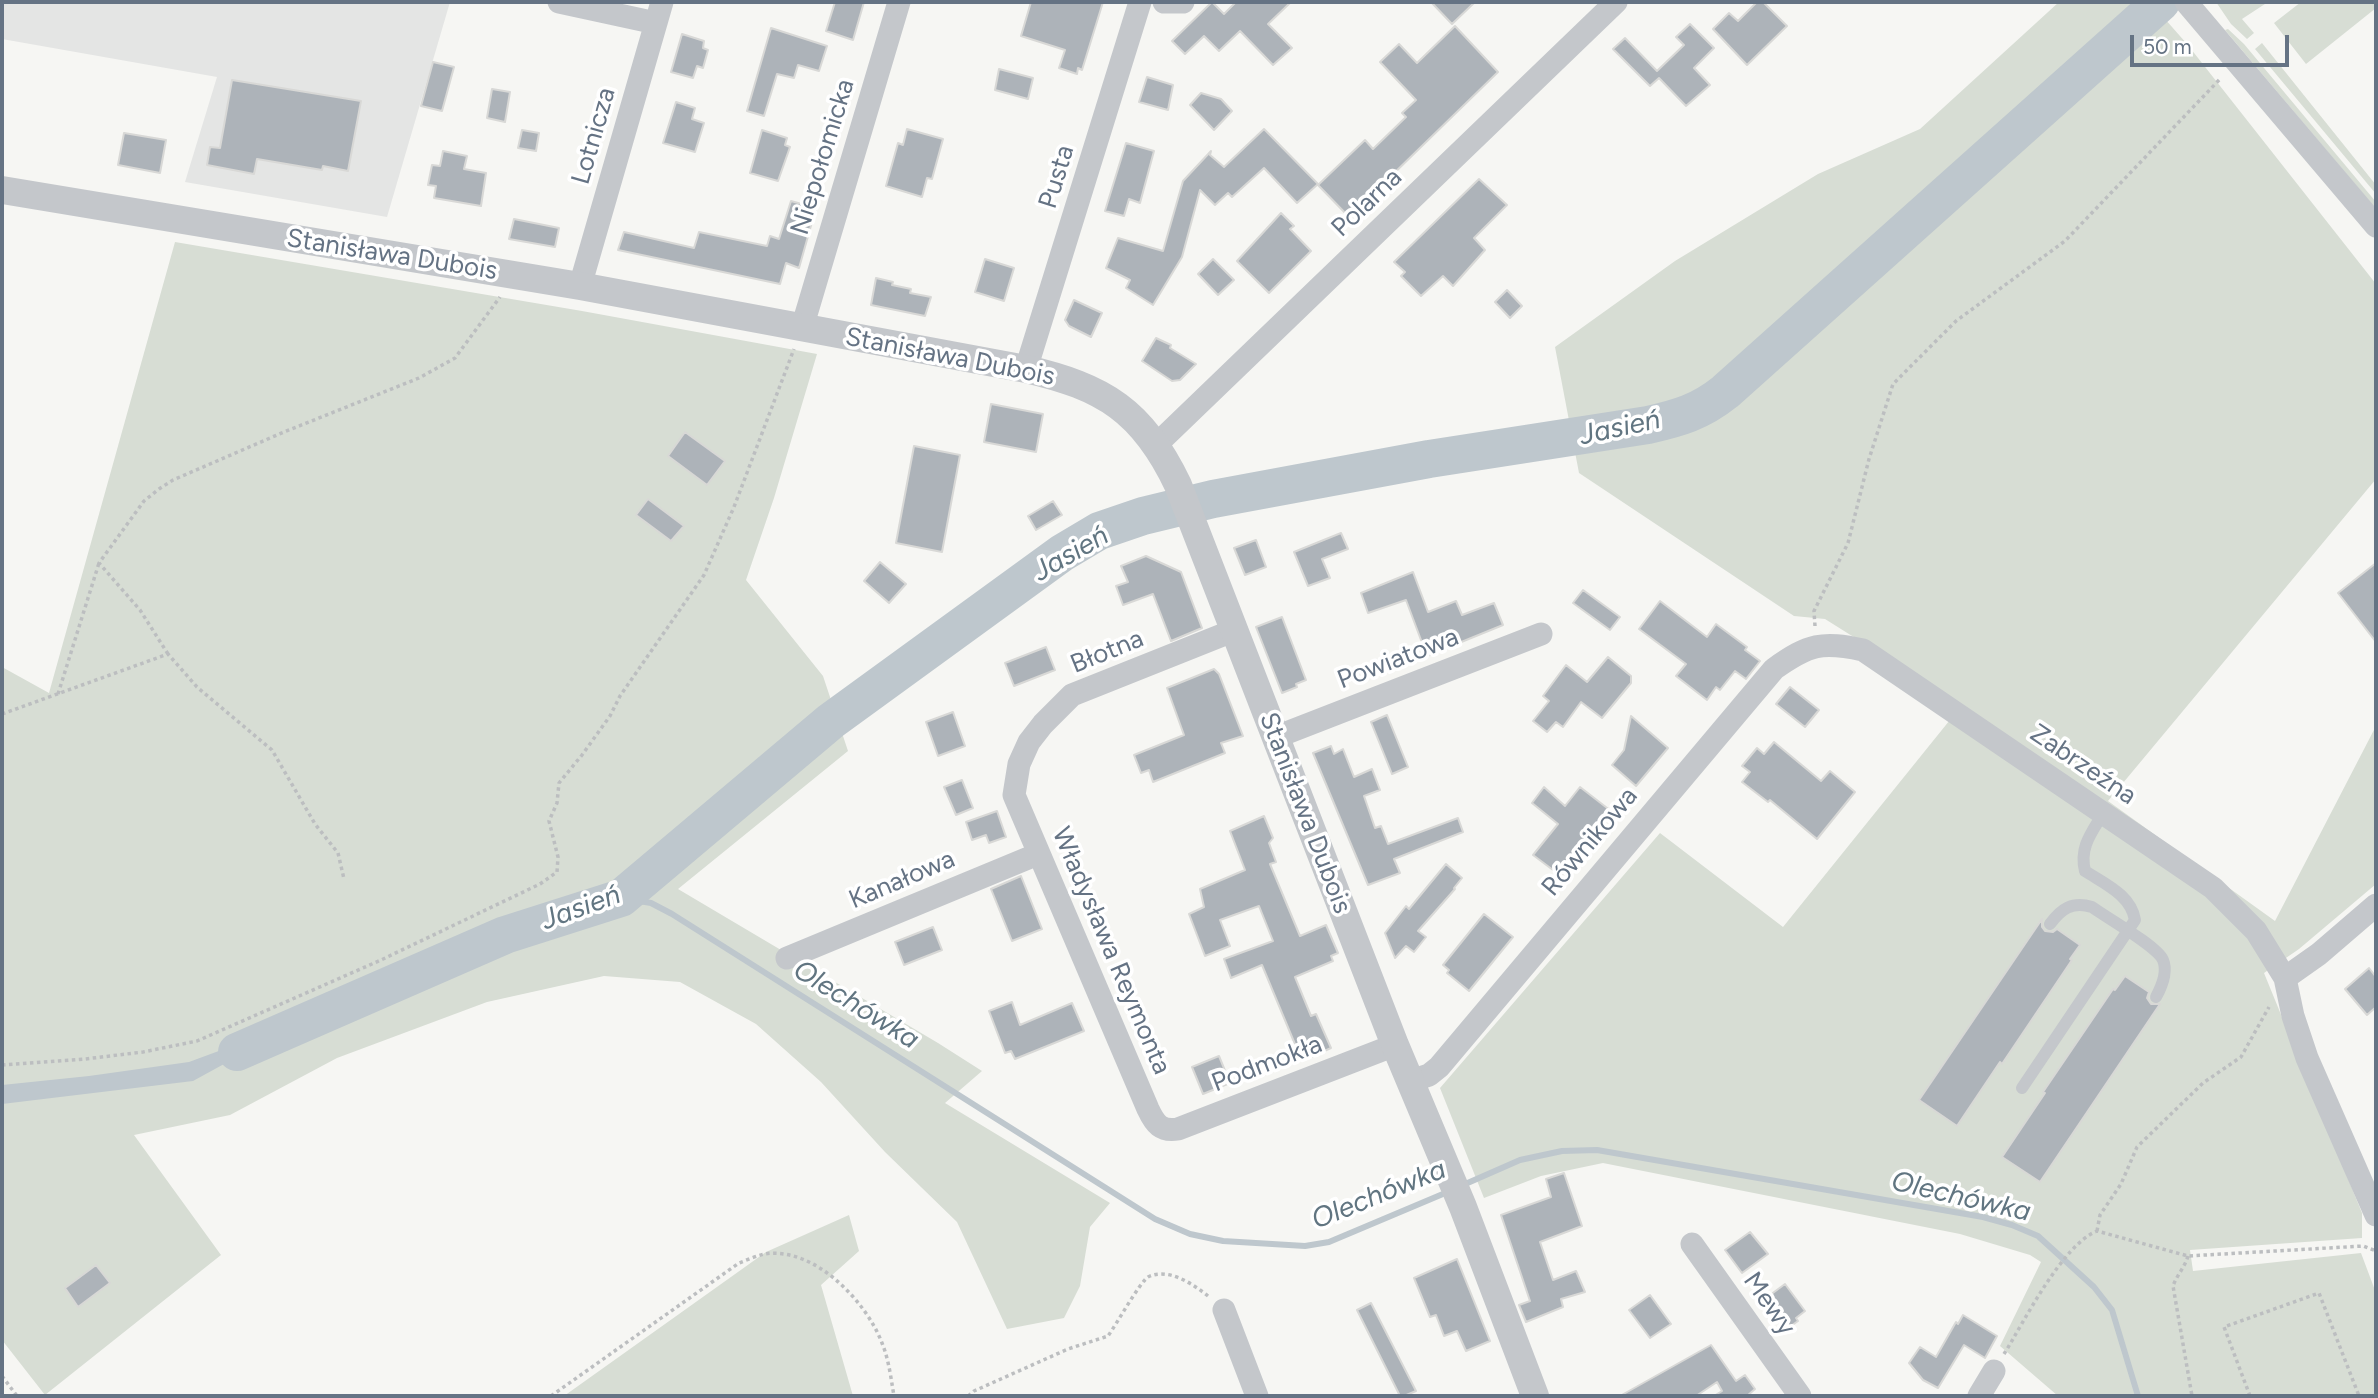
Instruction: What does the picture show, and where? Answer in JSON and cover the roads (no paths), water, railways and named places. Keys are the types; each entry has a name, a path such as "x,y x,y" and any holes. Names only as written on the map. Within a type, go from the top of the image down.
{"street":[{"path":"559,2 659,13"},
{"name":"Niepołomicka","path":"802,328 899,2"},
{"name":"Pusta","path":"1026,369 1140,2"},
{"path":"1164,2 1183,2"},
{"name":"Polarna","path":"1157,444 1616,2"},
{"path":"2186,2 2376,226"},
{"name":"Lotnicza","path":"580,286 659,13"},
{"name":"Stanisława Dubois","path":"2,190 580,286 1026,369 1074,383 1112,401 1144,427 1157,444 1178,485 1395,1045 1463,1207 1535,1396"},
{"name":"Błotna","path":"1014,795 1019,764 1029,743 1043,724 1072,695 1235,630"},
{"name":"Powiatowa","path":"1276,737 1541,634"},
{"name":"Zabrzeźna","path":"1817,645 1838,644 1863,650 2213,888 2234,906 2256,931 2285,978"},
{"name":"Równikowa","path":"1411,1081 1438,1067 1761,683 1784,662 1817,645"},
{"name":"Władysława Reymonta","path":"1014,795 1148,1110 1159,1127"},
{"name":"Kanałowa","path":"788,958 1038,854"},
{"path":"2376,905 2319,954 2285,978 2292,1016 2307,1058 2376,1215"},
{"name":"Podmokła","path":"1159,1127 1167,1131 1178,1129 1395,1045"},
{"name":"Mewy","path":"1692,1244 1800,1396"},
{"path":"1224,1310 1257,1396"},
{"path":"1979,1396 1994,1371"}],"lane":[{"path":"2022,1088 2135,920 2133,909 2126,899 2085,871 2082,859 2084,846 2104,813"},
{"path":"2050,925 2065,908 2082,904 2092,907 2156,950 2164,961 2163,984 2156,997"}],"waterway":[{"name":"Jasień","path":"237,1052 505,935 621,898 831,721 1062,553 1099,531 1143,516 1213,499 1429,459 1648,425 1679,417 1707,405 1725,392 2161,2"},
{"name":"Olechówka","path":"621,898 651,903 672,914 1155,1219 1190,1234 1223,1241 1305,1246 1329,1242 1450,1191"},
{"name":"Olechówka","path":"1463,1185 1520,1160 1562,1151 1597,1150 1983,1217 2012,1225 2038,1236 2094,1287 2112,1310 2138,1396"}]}
